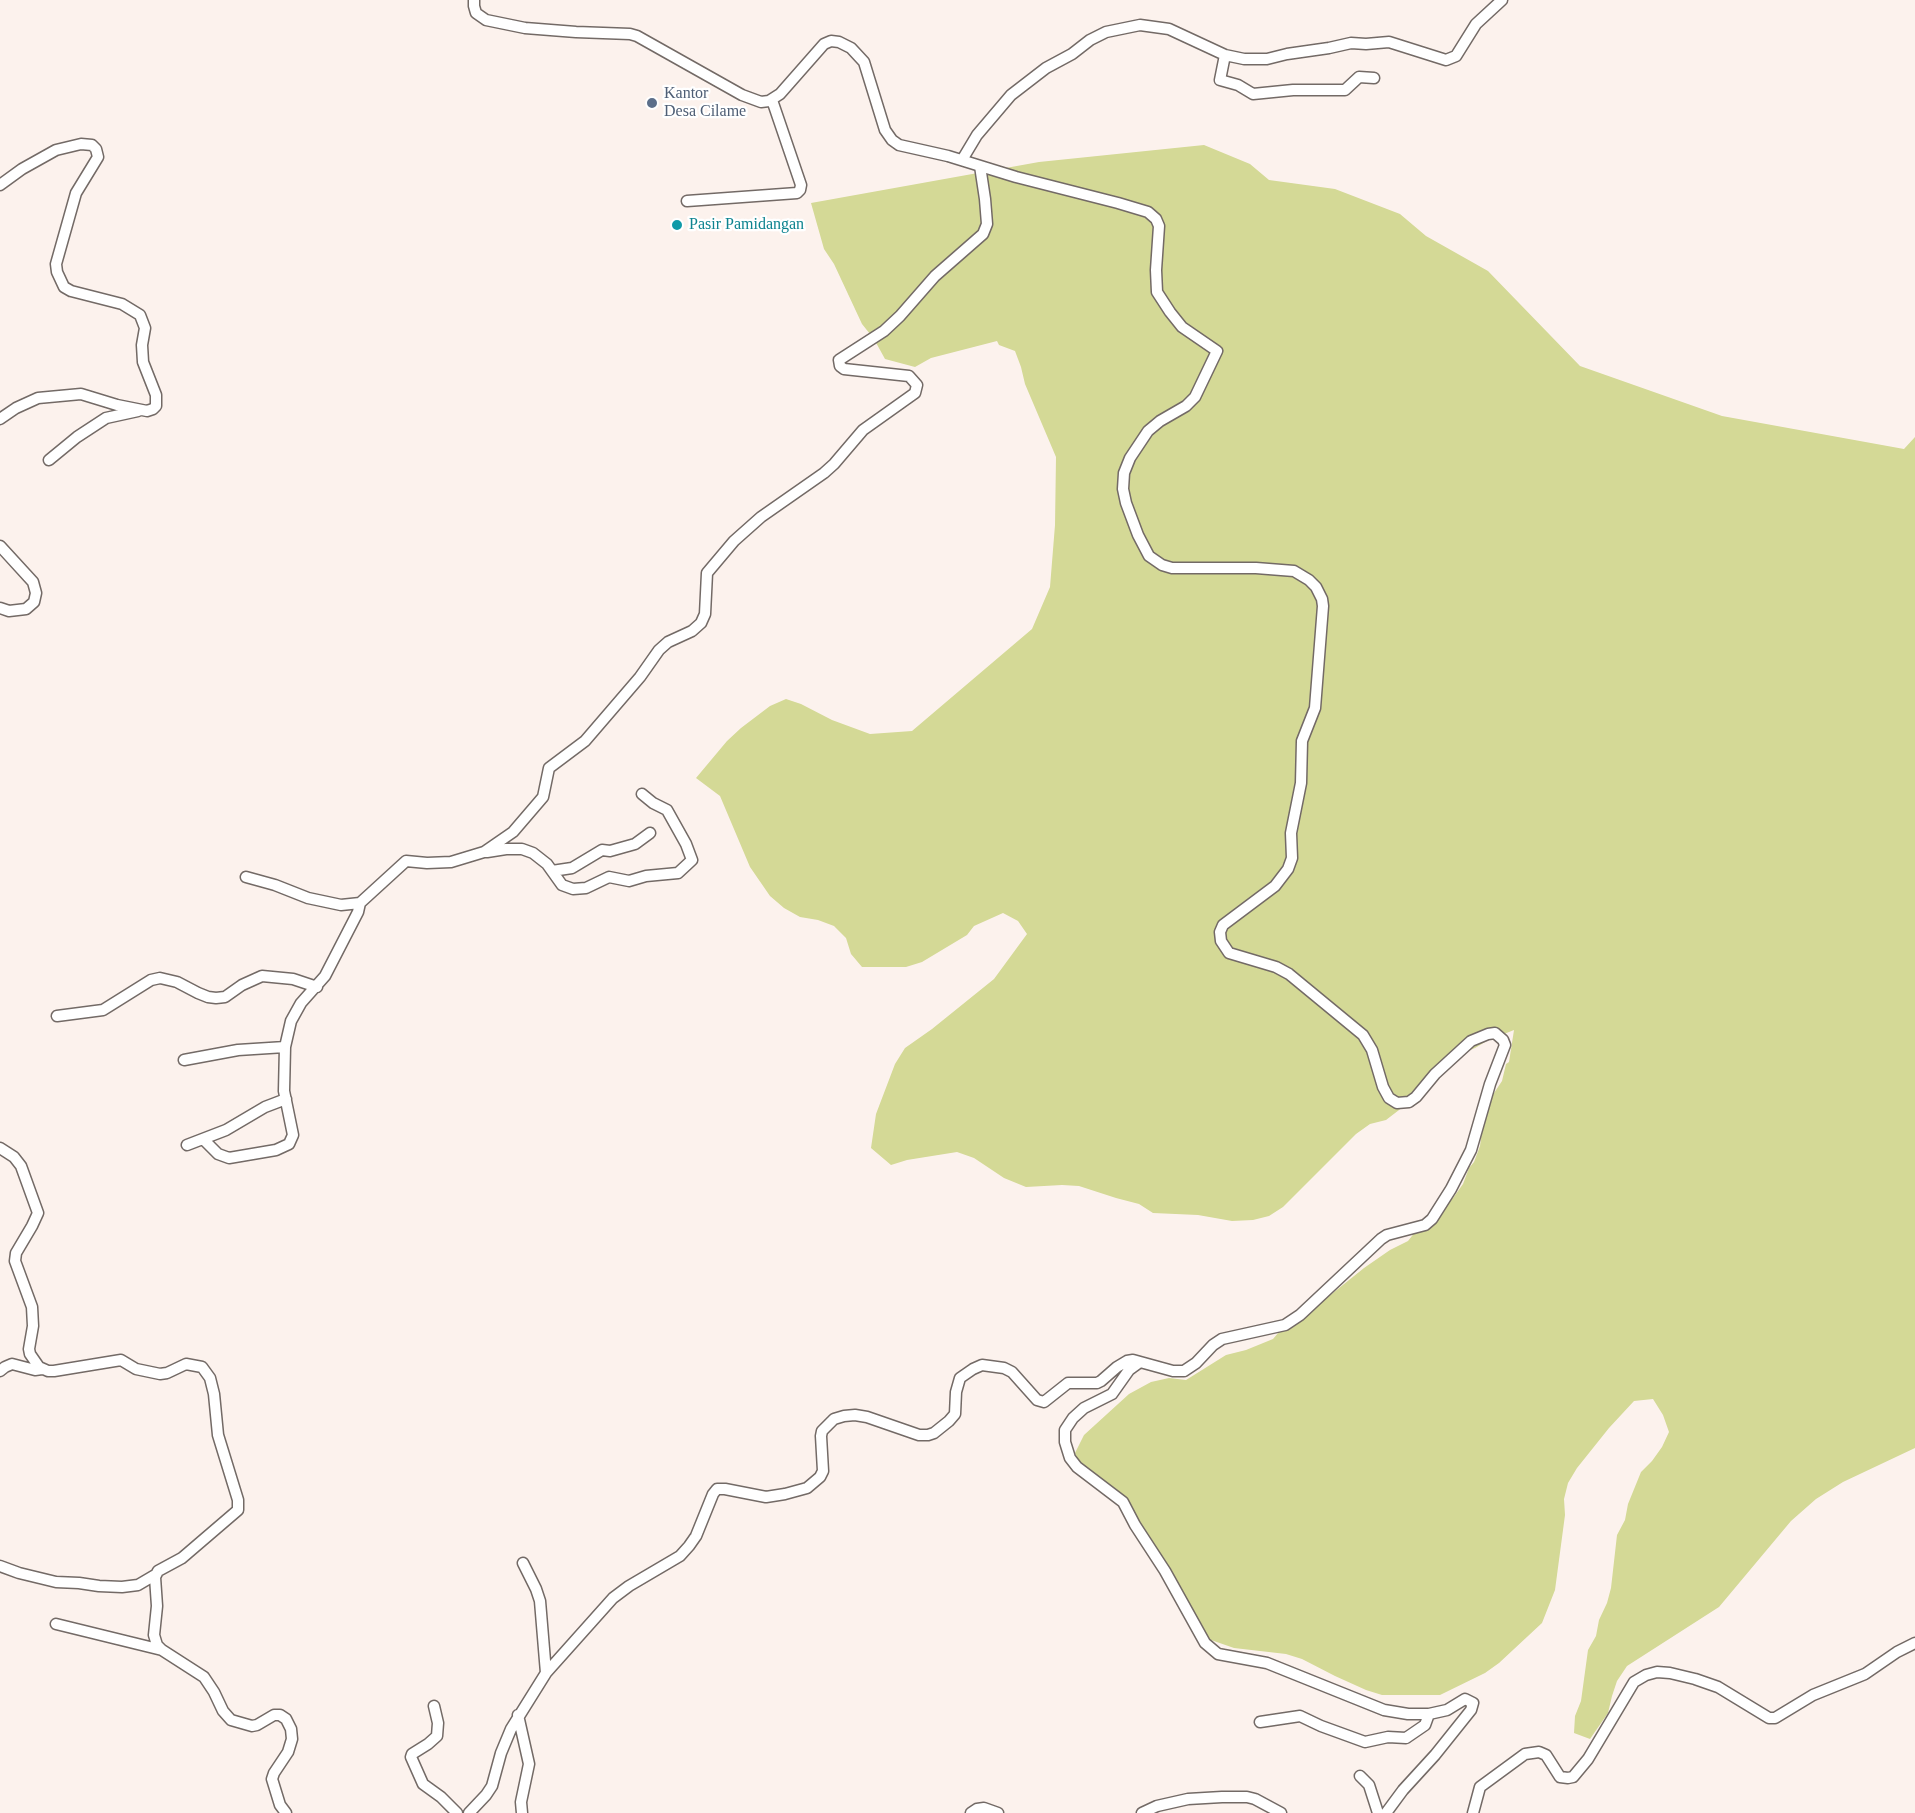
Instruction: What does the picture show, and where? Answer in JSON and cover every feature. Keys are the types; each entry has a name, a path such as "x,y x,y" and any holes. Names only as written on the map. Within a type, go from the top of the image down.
{"street":[{"path":"468,1813 492,1786 505,1742 518,1715 546,1673 613,1598 680,1556 696,1536 717,1489 766,1497 807,1488 823,1471 822,1431 834,1419 855,1415 867,1417 919,1435 928,1435 940,1429 955,1414 956,1392 960,1378 982,1365 1004,1368 1012,1372 1037,1400 1044,1402 1068,1383 1097,1383 1122,1363 1133,1360 1162,1369 1184,1371 1222,1339 1285,1325 1300,1315 1381,1239 1387,1235 1425,1225 1430,1221 1451,1189 1471,1149 1505,1043 1500,1036 1492,1033 1471,1041 1435,1074 1416,1097 1409,1102 1397,1102 1389,1098 1383,1087 1372,1050 1363,1035 1289,974 1276,967 1229,953 1224,947 1220,932 1223,925 1275,886 1288,869 1292,858 1291,833 1301,783 1302,741 1315,708 1324,613 1322,599 1316,587 1309,580 1290,570 1172,568 1162,565 1149,556 1138,535 1123,489 1124,473 1130,458 1148,431 1186,406 1194,397 1217,350 1182,327 1157,292 1158,221 1148,213 1118,203 903,146 892,140 885,130 864,62 851,48 842,43 831,41 824,44 790,84 772,100 761,102 742,95 637,36 627,33 525,28 486,20 476,13 474,0"},
{"path":"962,160 977,135 1011,95 1046,68 1106,32 1140,25 1169,29 1225,56 1244,59 1267,59 1351,43 1389,42 1446,60 1456,56 1476,24 1502,0"},
{"path":"1225,56 1220,80 1238,85 1253,94 1293,90 1345,90 1359,77 1374,78"},
{"path":"687,201 797,193 801,190 772,100"},
{"path":"0,185 22,169 56,150 81,144 92,145 96,149 98,157 76,193 57,264 57,272 64,286 71,291 122,304 140,315 145,328 142,345 143,362 156,395 156,406 147,411 81,394 38,398 16,408 0,419"},
{"path":"483,852 513,832 545,794 549,768 585,741 640,677 659,650 668,642 692,631 701,623 705,614 707,573 734,541 761,517 824,473 863,430 915,393 917,383 909,376 844,369 840,366 839,360 884,331 936,276 983,234 987,224 986,199 980,166"},
{"path":"50,460 106,417 141,410"},
{"path":"0,546 33,582 36,593 34,602 26,609 9,611 0,608"},
{"path":"204,1140 218,1154 229,1158 276,1150 292,1141 286,1099 285,1047 291,1021 301,1003 325,976 358,912 360,903 406,861 451,862 483,852 522,849 533,853 547,864 562,885 573,889 586,888 609,877 630,881 646,876 678,873 692,860 686,844 668,810 653,803 642,794"},
{"path":"552,871 572,868 602,850 610,851 635,844 650,833"},
{"path":"246,877 308,898 341,905 360,903"},
{"path":"57,1016 103,1010 151,980 160,978 177,981 198,993 216,998 225,997 242,985 262,976 293,979 317,987"},
{"path":"184,1060 238,1050 285,1047"},
{"path":"187,1145 226,1130 265,1107 286,1099"},
{"path":"0,1148 14,1156 21,1166 38,1213 16,1253 15,1261 32,1307 33,1326 29,1349 42,1369"},
{"path":"0,1371 12,1364 34,1370 54,1371 121,1360 136,1369 160,1374 182,1365 202,1367 213,1387 218,1435 238,1500 238,1510 195,1549 177,1562 158,1570 155,1575 138,1585 99,1586 56,1582 0,1566"},
{"path":"1140,1362 1129,1370 1112,1394 1084,1408 1073,1418 1065,1430 1065,1442 1070,1458 1077,1467 1123,1502 1205,1643 1218,1654 1267,1663 1384,1710 1408,1714 1429,1714 1447,1710 1465,1699 1473,1703 1471,1710 1386,1813"},
{"path":"523,1563 540,1601 546,1673"},
{"path":"155,1575 157,1606 154,1635 162,1650 204,1677 223,1711 234,1722 252,1726 274,1715 280,1715 286,1719 292,1738 288,1752 272,1779 280,1805 286,1813"},
{"path":"56,1624 162,1650"},
{"path":"1473,1813 1480,1787 1525,1754 1539,1752 1546,1755 1560,1777 1573,1777 1588,1759 1634,1682 1646,1675 1657,1672 1670,1673 1708,1683 1728,1692 1768,1718 1775,1718 1813,1695 1865,1674 1915,1642"},
{"path":"434,1706 438,1723 437,1736 411,1757 423,1784 457,1813"},
{"path":"1260,1722 1300,1716 1365,1742 1391,1737 1406,1738 1425,1725 1429,1714"},
{"path":"518,1715 528,1764 521,1802 522,1813"},
{"path":"1360,1776 1369,1785 1378,1813"},
{"path":"1142,1813 1157,1806 1188,1799 1247,1797 1263,1802 1281,1813"},
{"path":"971,1813 984,1808 998,1813"}],"green space":[{"path":"1204,145 1250,164 1269,180 1335,189 1400,214 1426,236 1488,271 1580,366 1722,416 1904,449 1915,437 1915,1448 1843,1482 1816,1499 1791,1521 1719,1607 1627,1666 1617,1681 1608,1713 1590,1739 1574,1733 1575,1716 1581,1701 1588,1650 1596,1636 1599,1620 1611,1588 1617,1535 1625,1520 1628,1504 1641,1472 1662,1447 1669,1432 1663,1415 1653,1399 1634,1401 1609,1428 1568,1483 1564,1499 1565,1515 1555,1590 1542,1623 1485,1673 1440,1695 1382,1695 1366,1690 1302,1659 1286,1654 1234,1648 1211,1640 1199,1628 1133,1513 1081,1467 1075,1453 1084,1435 1129,1394 1151,1382 1169,1378 1186,1380 1226,1355 1273,1339 1285,1325 1298,1321 1364,1268 1408,1241 1419,1227 1453,1198 1463,1184 1480,1146 1492,1096 1502,1081 1506,1064 1509,1062 1514,1030 1497,1035 1452,1058 1416,1097 1386,1120 1370,1124 1356,1134 1283,1207 1269,1216 1253,1220 1232,1221 1198,1215 1153,1213 1139,1204 1079,1186 1026,1187 1004,1178 974,1158 957,1152 907,1160 891,1165 871,1148 876,1114 895,1064 905,1048 994,979 1027,934 1018,921 1003,913 974,926 967,935 922,962 906,967 862,967 851,954 846,938 834,926 800,917 784,908 770,896 750,867 720,796 696,778 741,728 770,706 786,699 870,734 912,731 1032,629 1050,587 1055,525 1056,457 1025,384 1015,351 999,345 997,341 931,358 915,367 885,359 862,324 834,264 824,249 811,203 1039,162"}],"place":[{"name":"Kantor Desa Cilame","path":"652,103"},
{"name":"Pasir Pamidangan","path":"677,225"}]}
